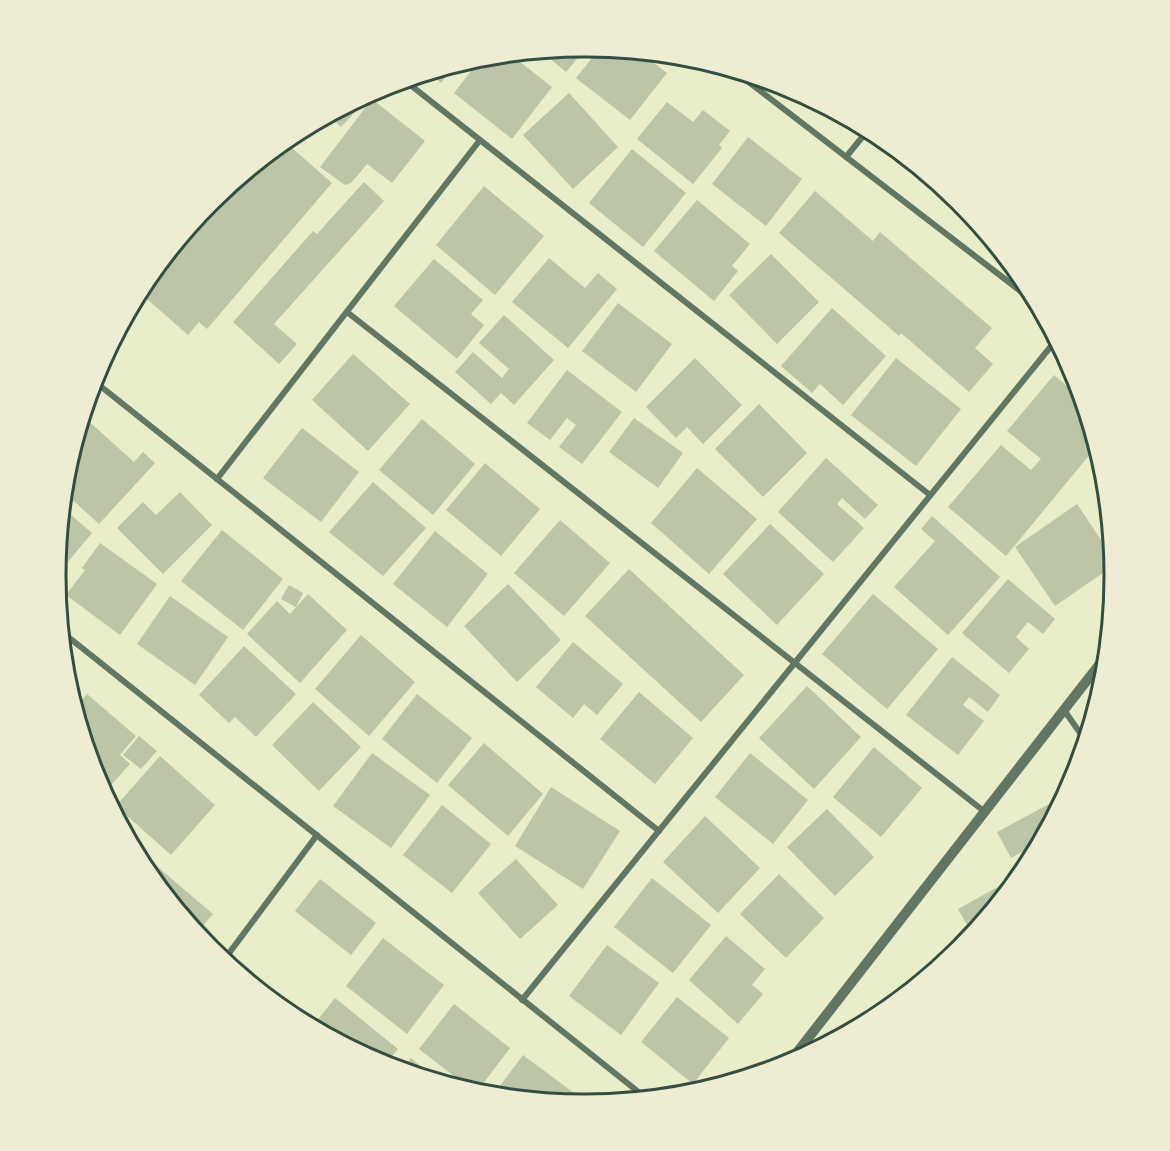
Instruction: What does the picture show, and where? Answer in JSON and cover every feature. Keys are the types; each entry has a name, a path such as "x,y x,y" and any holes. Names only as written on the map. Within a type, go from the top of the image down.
{"street":[{"path":"754,86 1017,288"},
{"path":"413,87 930,495"},
{"path":"846,157 862,137"},
{"path":"217,479 480,140"},
{"path":"347,312 984,812"},
{"path":"522,1000 1050,347"},
{"path":"102,387 659,831"},
{"path":"71,639 638,1091"},
{"path":"801,1047 1095,670"},
{"path":"1064,710 1079,732"},
{"path":"230,953 317,835"}],"building":[{"path":"578,57 566,72 549,58"},
{"path":"593,57 651,61 667,73 630,120 576,78"},
{"path":"519,61 552,87 512,139 454,93 472,70"},
{"path":"447,76 441,83 437,79"},
{"path":"569,93 618,147 573,189 523,135"},
{"path":"375,101 425,141 392,183 367,164 351,183 345,185 320,167 368,105"},
{"path":"667,102 693,122 703,110 730,131 719,145 722,148 693,184 637,139"},
{"path":"357,109 341,127 335,121"},
{"path":"748,137 802,179 766,226 712,184"},
{"path":"292,148 332,183 207,329 199,322 188,335 147,299 174,260 218,209 269,164"},
{"path":"632,149 686,193 643,247 589,203"},
{"path":"364,182 384,201 274,324 297,344 279,364 233,322 313,231 317,234"},
{"path":"484,186 544,236 495,295 436,245"},
{"path":"815,191 873,241 880,232 992,328 975,348 993,364 969,392 901,333 899,336 779,233"},
{"path":"697,200 750,244 732,266 738,271 714,301 654,251"},
{"path":"771,254 819,302 777,344 729,295"},
{"path":"549,258 585,288 598,273 617,289 568,348 512,302"},
{"path":"434,259 483,300 471,314 484,325 457,359 394,306"},
{"path":"618,303 672,344 636,392 582,351"},
{"path":"832,308 886,356 843,405 820,384 812,393 781,366"},
{"path":"504,315 554,360 514,405 501,393 491,404 455,372 473,352 502,378 509,369 479,343"},
{"path":"353,354 410,404 368,451 312,400"},
{"path":"695,358 742,405 703,444 687,427 676,438 646,407"},
{"path":"896,358 961,409 916,466 851,415"},
{"path":"567,370 622,412 582,464 559,447 576,425 567,418 550,440 527,423"},
{"path":"1054,375 1068,387 1089,455 1006,556 948,507 1001,445 1031,470 1041,459 1007,431"},
{"path":"759,404 807,453 763,497 715,449"},
{"path":"634,418 683,453 658,488 609,452"},
{"path":"422,419 475,464 433,515 379,470"},
{"path":"90,422 134,462 143,452 155,463 99,524 72,500 76,474"},
{"path":"302,428 359,472 321,522 263,478"},
{"path":"826,458 878,505 865,519 842,498 837,504 864,528 833,562 778,512"},
{"path":"485,463 540,509 501,556 446,510"},
{"path":"697,468 757,519 709,574 651,523"},
{"path":"373,482 426,528 383,576 329,532"},
{"path":"180,492 212,525 163,574 117,528 143,502 156,515"},
{"path":"1077,504 1102,541 1104,572 1055,606 1015,547"},
{"path":"70,514 92,533 67,563"},
{"path":"932,516 1000,577 948,635 894,587 935,541 921,529"},
{"path":"560,520 610,563 564,616 514,573"},
{"path":"770,524 824,574 777,625 723,574"},
{"path":"222,530 283,579 243,630 181,581"},
{"path":"435,531 488,574 447,627 393,584"},
{"path":"100,543 157,584 120,635 67,596 85,570 82,568"},
{"path":"629,569 744,675 701,722 585,616"},
{"path":"1008,579 1055,619 1043,634 1028,622 1016,637 1029,649 1009,673 962,633"},
{"path":"508,584 561,640 517,682 464,626"},
{"path":"289,585 303,593 296,607 281,599"},
{"path":"308,594 347,630 300,683 247,634 277,601 290,614"},
{"path":"873,594 938,649 887,709 822,654"},
{"path":"170,596 228,637 195,685 137,644"},
{"path":"361,635 415,682 369,736 315,689"},
{"path":"573,642 623,684 597,715 584,704 573,718 536,687"},
{"path":"244,646 296,694 256,737 235,717 229,723 199,695"},
{"path":"952,657 1000,695 988,712 969,697 963,705 984,721 958,755 906,715"},
{"path":"807,686 861,737 814,789 759,738"},
{"path":"639,692 693,738 655,784 600,739"},
{"path":"87,694 136,736 120,755 130,764 111,785 94,742 82,700"},
{"path":"417,694 472,738 437,783 382,739"},
{"path":"313,702 361,747 319,791 272,745"},
{"path":"139,736 157,751 141,769 123,755"},
{"path":"484,743 543,794 508,836 448,785"},
{"path":"874,747 922,788 881,837 833,797"},
{"path":"372,753 430,795 391,848 333,806"},
{"path":"750,753 808,800 773,844 715,797"},
{"path":"160,756 215,805 171,855 125,814 119,803"},
{"path":"551,787 620,831 583,889 515,846"},
{"path":"1051,803 1024,850 1011,858 997,832"},
{"path":"442,805 491,844 452,893 403,855"},
{"path":"827,809 874,857 835,896 787,847"},
{"path":"705,816 760,868 718,913 663,862"},
{"path":"516,859 558,905 520,939 478,893"},
{"path":"154,864 213,914 203,926"},
{"path":"779,874 824,918 786,958 740,914"},
{"path":"652,878 711,925 673,973 614,927"},
{"path":"320,879 376,923 351,955 295,911"},
{"path":"1000,886 967,925 958,909"},
{"path":"726,936 765,969 752,985 763,994 738,1024 689,980"},
{"path":"383,938 444,985 407,1034 346,986"},
{"path":"607,945 659,983 621,1035 569,996"},
{"path":"677,997 729,1038 695,1082 691,1083 641,1042"},
{"path":"335,998 398,1049 392,1057 387,1055 318,1020"},
{"path":"454,1004 510,1048 483,1084 455,1077 419,1049"},
{"path":"523,1055 575,1094 517,1090 499,1087"},
{"path":"411,1058 421,1067 418,1066 407,1062"}]}
